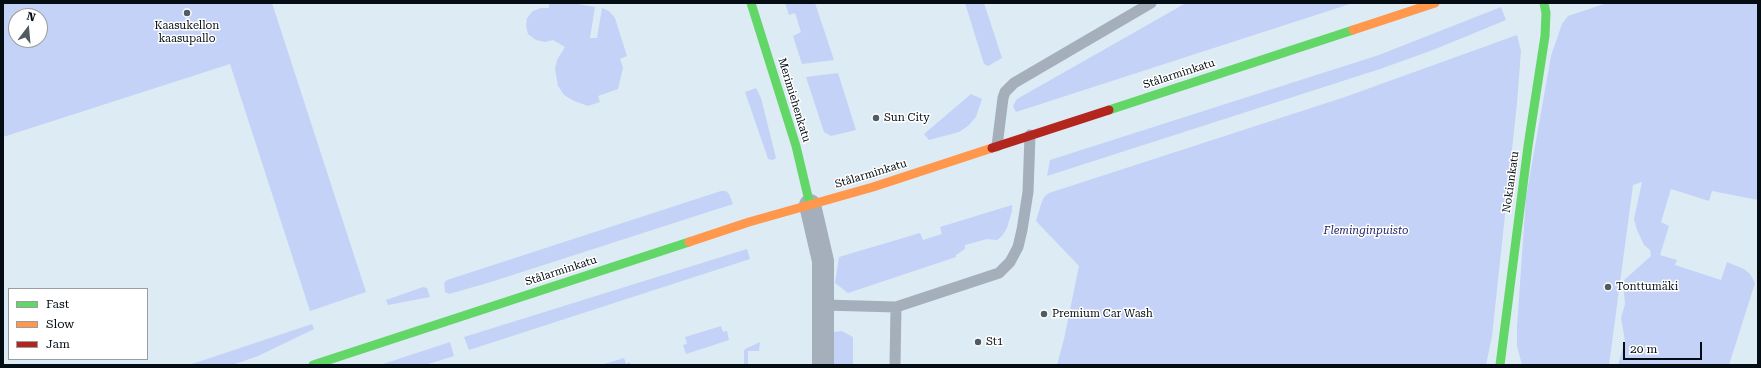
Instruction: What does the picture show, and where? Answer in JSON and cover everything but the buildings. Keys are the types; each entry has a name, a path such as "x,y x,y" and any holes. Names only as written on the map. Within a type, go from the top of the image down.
{"main road":[{"name":"Merimiehenkatu","path":"751,3 796,146 810,205"},
{"name":"Stålarminkatu","path":"312,365 749,222 866,189 1435,3"},
{"name":"Nokiankatu","path":"1500,365 1528,146 1545,36 1546,13 1544,3"}],"street":[{"path":"810,205 824,261 823,365"}],"lane":[{"path":"997,146 1003,98 1005,92 1014,83 1151,3"},
{"path":"824,305 896,307 999,272 1010,262 1018,247 1022,230 1028,192 1030,135"},
{"path":"895,365 896,307"}],"green space":[{"path":"3,3 272,3 366,292 310,311 230,64 3,137"},
{"path":"549,3 573,3 595,7 590,38 597,38 602,8 609,11 615,18 627,56 620,59 623,68 618,89 598,96 600,102 588,106 574,101 564,95 558,86 555,69 557,60 565,47 553,40 545,42 536,40 528,34 526,26 527,18 533,11 541,8 549,8"},
{"path":"785,3 815,3 834,60 802,64 793,36 801,32 795,13 789,15"},
{"path":"965,3 984,3 1002,58 988,66 984,64"},
{"path":"1186,3 1353,3 1016,112 1013,106 1017,99"},
{"path":"1607,3 1758,3 1758,200 1712,191 1709,201 1671,189 1661,222 1669,226 1660,255 1677,260 1675,265 1721,280 1727,262 1744,269 1750,274 1755,283 1729,365 1618,365 1625,341 1621,318 1625,304 1623,281 1651,256 1650,250 1644,245 1637,230 1634,219 1642,182 1633,185 1609,365 1522,365 1517,346 1517,327 1526,197 1551,56 1562,24 1568,16"},
{"path":"1501,7 1506,20 1433,50 1380,69 1047,176 1050,160 1379,55"},
{"name":"Fleminginpuisto","path":"1517,35 1521,51 1517,103 1492,336 1486,365 1057,365 1079,266 1036,221 1044,197 1049,193 1345,97"},
{"path":"838,73 856,130 831,136 824,132 806,77"},
{"path":"756,88 761,98 776,158 773,160 768,159 745,92"},
{"path":"971,94 982,99 976,117 968,126 959,132 929,140 924,134"},
{"path":"721,191 726,191 729,194 733,204 494,281 449,294 445,292 444,283 447,280"},
{"path":"1012,205 1012,211 1007,228 1002,236 997,240 987,239 965,245 965,249 956,255 956,257 848,293 835,283 839,257 920,233 923,240 942,234 940,227"},
{"path":"747,249 750,259 469,350 464,337"},
{"path":"423,287 427,288 430,297 388,305 386,300"},
{"path":"312,324 314,329 258,356 232,365 189,365"},
{"path":"721,326 723,332 727,331 729,340 686,354 683,345 687,344 685,337"},
{"path":"842,331 853,337 853,365 834,365 834,332"},
{"path":"450,342 454,356 425,365 380,365"},
{"path":"760,342 759,351 748,351 748,365 744,365 745,349"},
{"path":"624,358 626,364 630,362 630,365 601,365"}],"traffic: fast":[{"path":"751,3 796,146 810,205"},
{"path":"1500,365 1528,146 1545,36 1546,13 1544,3"},
{"path":"1109,110 1353,30"},
{"path":"313,365 689,242"}],"traffic: slow":[{"path":"1353,30 1435,3"},
{"path":"689,242 749,222 873,187 992,148"}],"traffic: jam":[{"path":"992,148 1109,110"}],"place":[{"name":"Kaasukellon kaasupallo","path":"187,13"},
{"name":"Sun City","path":"876,118"},
{"name":"Tonttumäki","path":"1608,287"},
{"name":"Premium Car Wash","path":"1044,314"},
{"name":"St1","path":"978,342"}]}
